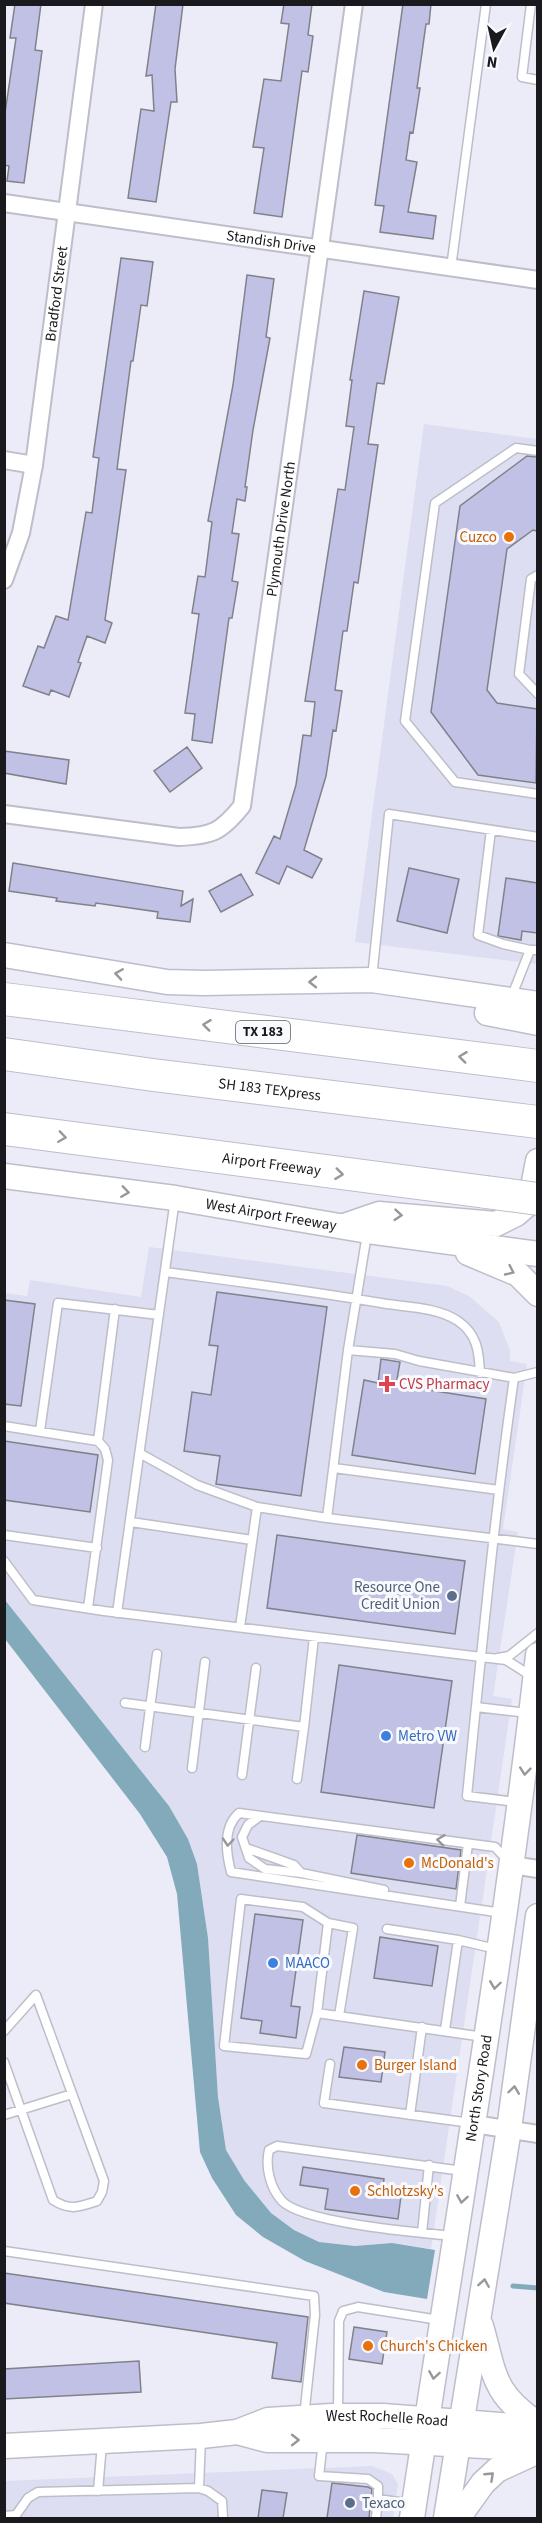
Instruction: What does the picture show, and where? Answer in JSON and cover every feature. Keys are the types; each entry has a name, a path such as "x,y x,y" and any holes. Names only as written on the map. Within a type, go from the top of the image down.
{"highway":[{"name":"TX 183","path":"4,999 529,1065"},
{"name":"SH 183 TEXpress","path":"4,1054 503,1127 537,1142"},
{"name":"SH 183 TEXpress","path":"4,1074 503,1127 537,1122"},
{"name":"Airport Freeway","path":"4,1129 537,1199"}],"main road":[{"path":"4,955 167,982 372,980 528,1000"},
{"path":"346,981 373,993 537,1023"},
{"path":"342,1227 379,1214 496,1224 516,1214 530,1202 537,1161"},
{"name":"West Airport Freeway","path":"4,1176 175,1198 342,1227 537,1254"},
{"path":"438,1241 518,1274 537,1294"},
{"name":"North Story Road","path":"413,2511 506,1913 534,1714 537,1655"},
{"path":"446,2518 508,2129 537,1916"},
{"path":"479,2316 492,2375 505,2396 537,2426"},
{"name":"West Rochelle Road","path":"4,2446 201,2436 237,2432 268,2420 338,2416 425,2431 460,2434 537,2450"},
{"name":"West Rochelle Road","path":"460,2434 537,2426"},
{"name":"West Rochelle Road","path":"237,2432 267,2440 323,2440 425,2431"},
{"path":"458,2518 483,2483 497,2470 537,2450"}],"street":[{"name":"Bradford Street","path":"4,580 21,533 34,465 94,4"},
{"name":"Plymouth Drive North","path":"4,814 179,837 198,837 207,836 230,821 242,806 354,4"},
{"name":"Standish Drive","path":"4,203 537,280"},
{"path":"4,460 34,465"},
{"path":"512,1865 537,1869"},
{"path":"474,2124 537,2134"}],"lane":[{"path":"450,268 486,4"},
{"path":"531,4 522,77 537,80"},
{"path":"537,451 516,448 435,503 405,721 455,782 537,794"},
{"path":"537,574 531,579 519,674 537,694"},
{"path":"372,980 389,814 537,837"},
{"path":"491,830 478,935 503,944 534,950 528,1000"},
{"path":"117,1613 175,1198"},
{"path":"327,1518 355,1298 368,1231"},
{"path":"165,1272 355,1298 443,1313 456,1320 475,1338 479,1351 480,1373"},
{"path":"40,1431 58,1303 159,1314"},
{"path":"98,1441 115,1310"},
{"path":"348,1350 395,1354 418,1361 514,1378 537,1372"},
{"path":"514,1378 493,1539 467,1796 521,1802"},
{"path":"4,1426 98,1441 105,1449 108,1460 88,1608"},
{"path":"141,1454 197,1485 257,1507 537,1544"},
{"path":"334,1468 499,1490"},
{"path":"240,1627 257,1507"},
{"path":"130,1522 252,1540"},
{"path":"4,1535 97,1548"},
{"path":"4,1561 33,1600 117,1613 506,1660 525,1672 534,1682"},
{"path":"494,1659 509,1656 537,1633"},
{"path":"297,1779 314,1636"},
{"path":"145,1747 157,1654"},
{"path":"192,1768 205,1662"},
{"path":"242,1775 256,1668"},
{"path":"125,1702 304,1727"},
{"path":"476,1707 534,1714"},
{"path":"506,1913 231,1872 226,1844 232,1819 240,1813 495,1847 512,1865"},
{"path":"261,1816 248,1825 242,1837 249,1858 264,1869 301,1873 374,1887 418,1899"},
{"path":"459,1906 468,1844"},
{"path":"328,1923 317,2013 306,2054 224,2046 241,1899 303,1907 328,1923 353,1928 339,2016"},
{"path":"387,1929 458,1940 500,1950"},
{"path":"445,2030 458,1940"},
{"path":"4,2031 36,1995 104,2181 97,2201 74,2209 62,2206 53,2200 4,2062"},
{"path":"317,2013 488,2037"},
{"path":"410,2115 422,2027"},
{"path":"330,2064 324,2103 474,2124"},
{"path":"4,2115 72,2094"},
{"path":"456,2236 378,2228 304,2213 283,2202 270,2182 266,2160 269,2150 277,2146 429,2165 466,2172"},
{"path":"422,2233 429,2165"},
{"path":"4,2251 314,2296 315,2315 304,2417"},
{"path":"338,2416 339,2321 343,2311 358,2307 442,2321"},
{"path":"199,2488 201,2436"},
{"path":"98,2491 102,2440"},
{"path":"323,2440 319,2476 368,2479 378,2486 376,2518"},
{"path":"4,2516 16,2515 28,2498 38,2492 199,2488 208,2491 222,2501 223,2518"},
{"path":"378,2499 413,2511"}],"shaded area":[{"path":"424,424 537,439 536,964 355,942"},
{"path":"149,1247 447,1286 469,1296 499,1322 510,1350 510,1361 527,1364 503,1529 518,1532 493,1696 512,1699 431,2249 392,2243 355,2246 319,2242 294,2230 271,2213 244,2180 226,2150 218,2097 208,1938 197,1864 188,1839 169,1806 5,1600 5,1293 27,1296 30,1280 141,1297"},
{"path":"5,1600 169,1806 188,1839 197,1864 208,1938 218,2097 226,2150 244,2180 271,2213 294,2230 319,2242 355,2246 392,2243 435,2250 427,2299 384,2292 305,2261 263,2237 236,2215 212,2178 200,2152 177,1894 167,1857 140,1814 5,1639"},
{"path":"372,2466 392,2474 398,2484 393,2518 5,2518 5,2481"}],"building":[{"path":"15,4 41,4 35,50 42,51 24,183 7,181 9,166 4,165 4,120 16,38 10,38"},
{"path":"156,4 183,4 175,69 177,102 171,102 156,202 128,198 141,109 154,111 152,75 146,76"},
{"path":"284,4 312,4 308,35 313,36 308,72 302,71 282,217 254,213 264,148 253,147 264,79 281,81 289,24 281,23"},
{"path":"403,4 431,4 417,88 420,88 413,133 410,132 406,160 417,162 408,212 436,216 433,239 380,232 384,206 375,205"},
{"path":"121,258 153,262 147,306 141,305 133,361 131,361 117,469 126,470 105,620 112,623 105,643 87,636 78,662 81,663 69,697 51,690 49,695 23,686 38,646 44,648 56,616 68,620 86,512 92,513 99,458 93,457"},
{"path":"247,275 274,279 266,337 270,338 253,430 245,501 237,499 232,533 239,534 232,581 238,582 232,618 229,618 212,743 192,740 195,714 185,713 199,614 192,613 198,576 205,577 212,522 208,521 233,385"},
{"path":"364,291 399,297 384,384 377,383 368,444 378,445 358,583 354,582 347,631 343,631 335,690 342,691 336,731 333,730 326,776 304,850 322,859 312,878 287,866 279,884 256,873 274,836 280,839 296,785 303,735 311,736 315,702 305,701 338,489 345,490 354,427 346,426 352,380 350,380"},
{"path":"527,456 537,457 537,531 533,530 507,549 487,690 497,703 537,709 536,783 478,775 431,712 460,506"},
{"path":"187,747 202,768 170,792 154,771"},
{"path":"4,751 69,760 66,784 4,773"},
{"path":"13,863 183,891 181,906 193,899 190,922 157,918 158,912 96,903 95,906 56,901 57,898 9,891"},
{"path":"409,868 459,879 447,933 397,921"},
{"path":"241,874 253,895 221,912 209,891"},
{"path":"506,878 537,883 537,933 522,931 521,940 498,936"},
{"path":"217,1292 327,1307 301,1496 216,1484 220,1456 184,1451 192,1392 211,1395 218,1346 209,1345"},
{"path":"4,1300 35,1304 21,1406 4,1404"},
{"name":"CVS Pharmacy","path":"381,1359 400,1362 396,1385 486,1399 475,1474 352,1455 364,1380 378,1383"},
{"path":"4,1441 98,1455 90,1512 4,1500"},
{"path":"277,1535 465,1561 455,1634 267,1608"},
{"name":"Metro VW","path":"339,1665 452,1681 434,1808 321,1792"},
{"path":"357,1835 461,1850 456,1889 351,1873"},
{"name":"MAACO","path":"255,1914 303,1920 291,2006 300,2007 296,2038 260,2033 262,2021 241,2018"},
{"path":"380,1937 438,1946 432,1986 374,1978"},
{"name":"Burger Island","path":"344,2047 385,2052 381,2082 339,2077"},
{"name":"Schlotzsky's","path":"303,2167 384,2179 382,2193 401,2196 398,2219 325,2209 328,2189 300,2185"},
{"path":"4,2273 308,2317 301,2382 272,2378 277,2343 4,2303"},
{"name":"Church's Chicken","path":"354,2327 387,2332 382,2364 349,2359"},
{"path":"139,2361 141,2392 4,2399 4,2369"},
{"name":"Texaco","path":"332,2483 372,2489 369,2518 327,2518"},
{"path":"262,2490 287,2493 283,2518 258,2518"}],"waterway":[{"path":"513,2286 538,2288"}],"place":[{"name":"Cuzco","path":"509,537"},
{"name":"CVS Pharmacy","path":"387,1384"},
{"name":"Resource One Credit Union","path":"452,1596"},
{"name":"Metro VW","path":"386,1736"},
{"name":"McDonald's","path":"409,1863"},
{"name":"MAACO","path":"273,1963"},
{"name":"Burger Island","path":"362,2065"},
{"name":"Schlotzsky's","path":"355,2191"},
{"name":"Church's Chicken","path":"368,2346"},
{"name":"Texaco","path":"350,2503"}]}
